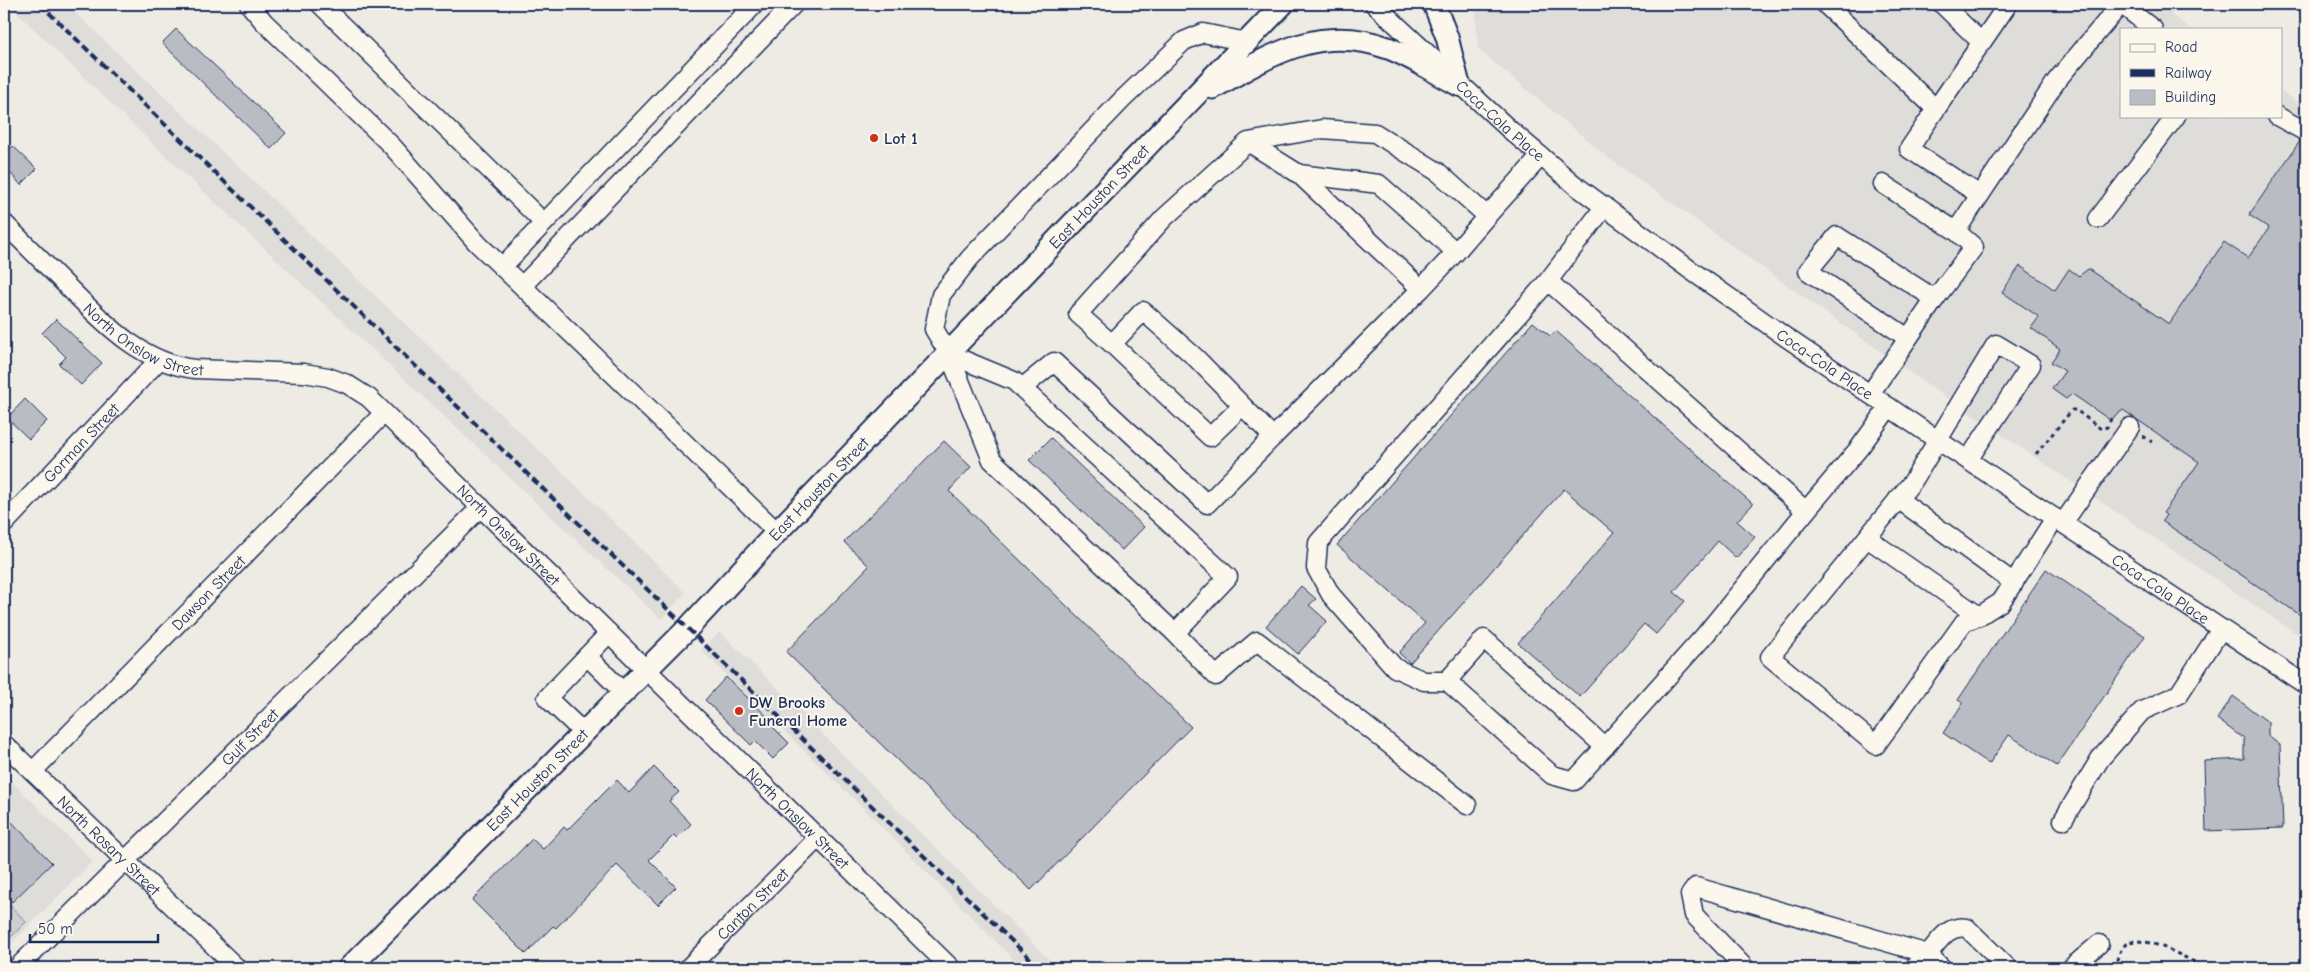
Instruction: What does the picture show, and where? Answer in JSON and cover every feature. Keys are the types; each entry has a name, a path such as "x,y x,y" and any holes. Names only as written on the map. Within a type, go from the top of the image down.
{"main road":[{"name":"East Houston Street","path":"349,968 647,670 777,532 1194,100 1283,4"},
{"path":"1434,4 1447,37 1459,85"},
{"path":"1194,100 1267,57 1307,42 1348,38 1388,48 1459,85"}],"street":[{"path":"249,4 264,22 392,146 478,244 777,532"},
{"path":"320,4 544,223"},
{"path":"502,267 755,4"},
{"path":"522,286 794,4"},
{"name":"Coca-Cola Place","path":"1374,4 1459,85 1540,156 1697,275 1939,441 2306,684"},
{"path":"1826,4 1936,109"},
{"path":"1942,4 1981,42"},
{"path":"1980,195 1909,149 2008,4"},
{"path":"1956,231 2057,80 2121,4 2152,28"},
{"path":"1248,42 1203,33 1184,41 1122,100 977,251 941,295 934,329 949,354 992,460 1175,632 1216,676 1257,641 1467,805"},
{"path":"646,118 666,137"},
{"path":"2098,220 2174,118"},
{"path":"2281,118 2306,132"},
{"path":"1242,406 1210,437 1078,314 1164,218 1248,142 1322,129 1375,133 1438,172 1487,216"},
{"path":"1248,142 1299,174 1421,289"},
{"path":"1022,388 1054,362 1207,504 1421,289 1540,156"},
{"path":"1299,174 1379,184 1456,252"},
{"path":"1870,394 1935,299 1974,247 1956,231 1883,184"},
{"path":"1605,206 1548,281 1318,543 1316,568 1331,595 1395,668 1424,681 1448,681 1552,775 1574,781 1705,635 1860,447 1889,407"},
{"name":"North Onslow Street","path":"4,223 107,325 132,346 159,360 178,367 195,369 304,373 328,377 347,384 369,398 817,839 951,968"},
{"path":"1908,338 1808,271 1837,236 1935,299"},
{"path":"1548,281 1806,511"},
{"path":"1112,344 1144,311 1196,358 1273,438"},
{"path":"1968,460 2032,365 1996,344 1913,482 1770,657 1876,745 1964,622 1979,616 2001,602 2130,427"},
{"path":"949,354 1014,381 1228,577 1175,632"},
{"name":"Gorman Street","path":"4,524 159,360"},
{"name":"Dawson Street","path":"33,771 384,413"},
{"path":"1898,500 2014,583"},
{"name":"Gulf Street","path":"17,968 481,507"},
{"path":"1867,538 1979,616"},
{"path":"2063,820 2100,759 2142,711 2179,694 2221,629"},
{"path":"584,733 547,698 609,633"},
{"path":"1448,681 1484,639 1605,747"},
{"path":"587,656 624,693"},
{"name":"North Rosary Street","path":"4,744 238,968"},
{"name":"Canton Street","path":"688,968 817,839"},
{"path":"1746,968 1694,915 1690,895 1696,887 1928,954 1942,968"},
{"path":"1914,968 1948,931 1961,927 1971,930 2008,968"},
{"path":"2071,968 2099,944"}],"path":[{"path":"2036,454 2072,410 2076,410 2101,429 2107,427 2111,419 2115,417 2152,442"},
{"path":"2114,968 2126,945 2132,942 2143,941 2206,968"}],"shaded area":[{"path":"8,4 66,4 580,489 686,593 661,619 160,151"},
{"path":"1475,4 2179,4 2171,15 2190,28 2120,28 2120,118 2282,118 2282,92 2306,108 2306,640 1919,379 1610,159 1478,49"},
{"path":"720,632 1058,968 1022,968 867,812 701,650"},
{"path":"4,774 93,861 4,951"},
{"path":"4,899 26,922 4,944"}],"building":[{"path":"176,29 286,133 271,149 162,43"},
{"path":"2300,141 2306,143 2306,619 2162,521 2166,515 2163,513 2199,462 2123,410 2110,420 2072,394 2066,399 2052,389 2065,371 2051,362 2060,349 2031,328 2039,317 2002,292 2020,266 2055,290 2069,269 2079,276 2088,269 2169,324 2224,242 2248,258 2269,228 2249,215"},
{"path":"13,146 37,169 21,185 4,166 4,156"},
{"path":"56,319 102,363 81,385 59,364 66,357 42,333"},
{"path":"1533,322 1550,336 1556,331 1753,504 1737,521 1755,537 1736,558 1718,541 1674,592 1685,601 1656,634 1644,624 1580,697 1518,643 1614,533 1564,489 1410,663 1399,653 1425,623 1337,545"},
{"path":"25,399 47,421 29,439 7,418"},
{"path":"1051,438 1144,527 1122,550 1029,460"},
{"path":"944,441 971,467 949,491 1191,727 1031,890 786,652 869,566 844,542"},
{"path":"2046,569 2145,636 2057,766 2009,735 1989,764 1943,733 1963,703 1958,700"},
{"path":"1301,586 1316,599 1309,605 1327,621 1298,654 1266,626"},
{"name":"DW Brooks Funeral Home","path":"726,677 773,722 771,725 789,743 773,759 755,741 751,745 705,700"},
{"path":"2233,696 2268,722 2268,736 2280,745 2283,828 2206,831 2204,761 2244,759 2244,739 2217,719"},
{"path":"654,767 679,792 669,801 691,824 677,838 674,835 649,860 676,887 658,905 617,865 556,928 553,926 526,954 472,900 532,839 543,849 564,827 567,830 617,780 629,793"},
{"path":"4,814 52,863 12,902 4,894"}],"railway":[{"path":"40,4 1040,968"}],"place":[{"name":"Lot 1","path":"874,138"},
{"name":"DW Brooks Funeral Home","path":"739,711"}]}
